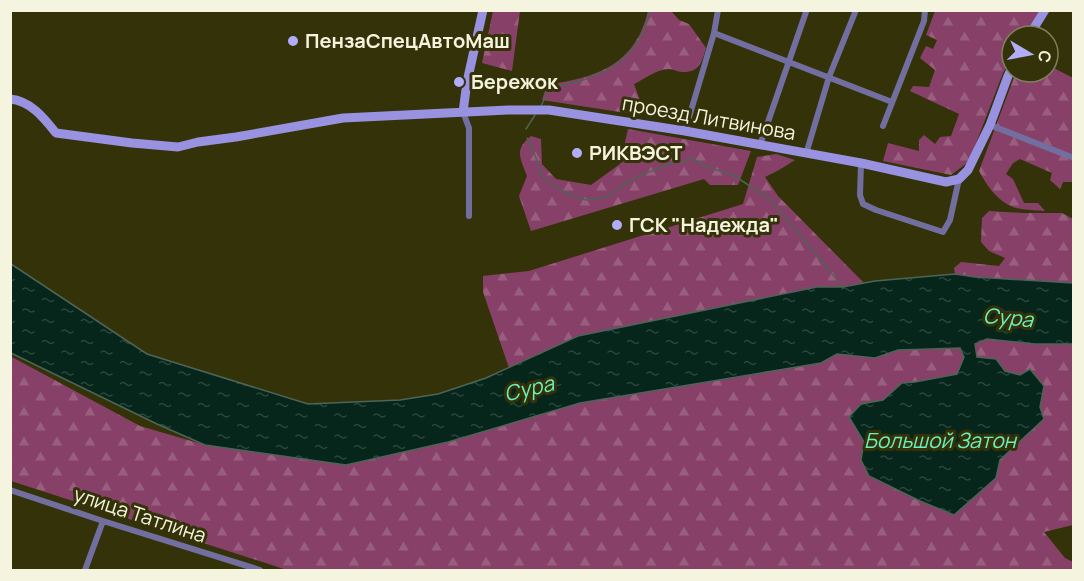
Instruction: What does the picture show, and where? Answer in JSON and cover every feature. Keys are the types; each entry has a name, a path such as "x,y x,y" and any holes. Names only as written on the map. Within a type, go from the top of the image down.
{"main road":[{"path":"463,112 467,82 483,10"},
{"path":"1036,24 1045,10"},
{"path":"959,179 968,170 976,156 1005,84"},
{"name":"проезд Литвинова","path":"10,99 32,107 56,133 178,147 343,118 549,110 685,131 861,163 946,182 959,179"}],"street":[{"path":"685,131 714,33 718,10"},
{"path":"806,154 829,77 856,10"},
{"path":"884,126 924,21 925,10"},
{"path":"760,145 806,12"},
{"path":"714,33 892,102"},
{"path":"463,112 469,128 469,216"},
{"path":"990,125 1074,158"},
{"path":"861,163 860,195 863,204 943,232 950,220 959,179"},
{"name":"улица Татлина","path":"10,490 260,570"},
{"path":"86,570 103,521"}],"green space":[{"path":"493,11 520,11 512,71 482,63"},
{"path":"648,11 671,11 679,20 689,24 706,48 696,69 682,72 664,69 634,84 641,103 626,113 542,100 547,85 582,78 598,72 624,56 642,29"},
{"path":"935,11 1041,11 1033,24 1000,24 1000,81 967,163 951,175 883,161 888,143 919,151 919,140 924,135 935,144 940,137 951,136 959,114 910,91 913,86 929,87 935,70 920,58 926,46 933,49 937,40 926,35"},
{"path":"1060,71 1073,78 1073,182 1063,182 1060,189 1050,180 1052,173 1020,159 1013,163 1006,174 1013,179 1024,203 1038,203 1045,211 1010,206 994,193 979,171 1012,84 1060,84"},
{"path":"628,129 751,151 738,185 710,185 704,179 531,231 519,196 527,176 520,154 522,145 531,136 541,139 542,164 556,179 591,185 620,164"},
{"path":"776,154 795,160 765,177 778,196 864,283 843,287 817,287 578,336 509,368 483,292 483,276 529,271 743,204 757,157"},
{"path":"989,211 1062,213 1073,219 1073,283 955,274 954,268 961,262 999,266 1005,258 989,251 981,242 982,218"},
{"path":"987,339 1035,344 1073,344 1073,525 1044,532 1065,558 1073,562 1073,570 287,570 11,481 10,356 140,426 205,445 346,465 448,442 580,403 821,363 837,354 875,358 898,350 960,348 964,357 957,374 902,383 883,400 861,404 849,417 864,442 861,460 869,476 954,515 996,478 1000,460 1044,419 1040,407 1044,386 1030,369 1020,375 1005,371 976,357 975,344"}],"water":[{"path":"11,264 147,354 308,404 400,400 438,394 486,378 578,336 817,287 843,287 875,281 955,274 1073,283 1073,344 1035,344 987,339 975,344 977,357 996,359 1005,371 1020,375 1030,369 1044,386 1040,407 1044,419 1000,460 996,478 954,515 869,476 861,460 864,442 849,417 861,404 883,400 902,383 957,374 964,357 960,348 898,350 875,358 837,354 821,363 580,403 448,442 346,465 205,445 11,353"}],"waterway":[{"path":"541,106 550,88 591,77 615,65 625,57 641,37 649,10"},
{"path":"526,129 535,115"},
{"path":"527,138 542,176 565,193 586,200 608,197 623,185 644,174 672,163 693,159 707,167 733,175 770,199 843,287"}],"place":[{"name":"ПензаСпецАвтоМаш","path":"293,41"},
{"name":"Бережок","path":"459,82"},
{"name":"РИКВЭСТ","path":"577,153"},
{"name":"ГСК \"Надежда\"","path":"617,225"}],"water label":[{"name":"Сура","path":"1008,318"},
{"name":"Сура","path":"529,389"},
{"name":"Большой Затон","path":"940,441"}]}
